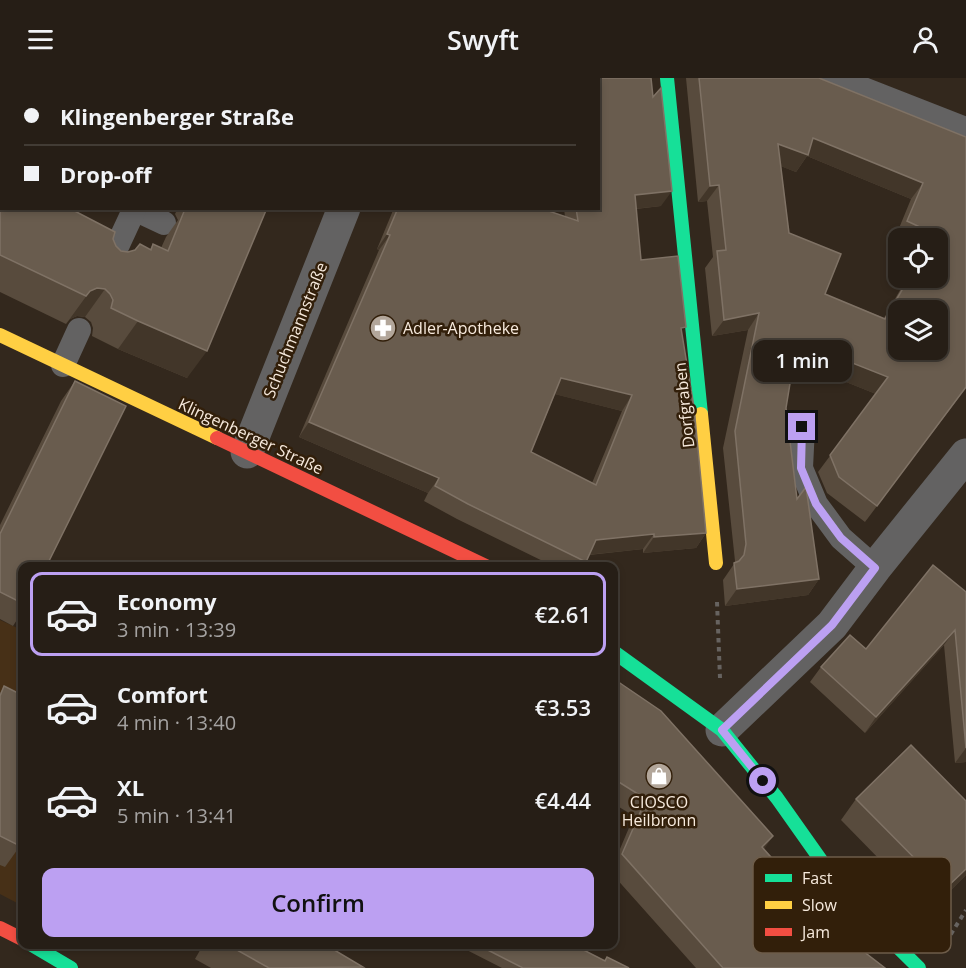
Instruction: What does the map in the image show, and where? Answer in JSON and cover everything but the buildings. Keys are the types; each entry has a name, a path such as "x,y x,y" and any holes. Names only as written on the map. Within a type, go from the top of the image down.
{"street":[{"name":"Dorfgraben","path":"667,78 716,563"},
{"path":"823,78 966,134"},
{"name":"Schuchmannstraße","path":"247,452 343,210"},
{"name":"Klingenberger Straße","path":"0,334 478,562"},
{"path":"722,730 832,625 966,454"},
{"path":"618,655 722,730 777,798 819,857"},
{"path":"0,928 18,937"},
{"path":"39,949 71,968"},
{"path":"904,953 919,968"}],"lane":[{"path":"108,266 133,210"},
{"path":"135,210 164,223"},
{"path":"63,365 79,330"},
{"path":"802,427 801,468 816,504 841,538 875,568"}],"path":[{"path":"716,563 722,730"}],"shaded area":[{"path":"0,620 18,628 18,901 17,903 0,894"}],"traffic: fast":[{"path":"667,78 701,414"},
{"path":"618,655 722,730 777,798 819,857"},
{"path":"39,949 71,968"},
{"path":"904,953 919,968"}],"traffic: slow":[{"path":"0,335 217,438"},
{"path":"701,414 716,563"}],"traffic: jam":[{"path":"217,438 477,562"},
{"path":"0,928 18,937"}],"place":[{"name":"Adler-Apotheke","path":"383,328"},
{"name":"CIOSCO Heilbronn","path":"659,776"}],"route":[{"path":"763,781 722,730 832,625 875,568 841,538 816,504 801,468 802,427"}]}
